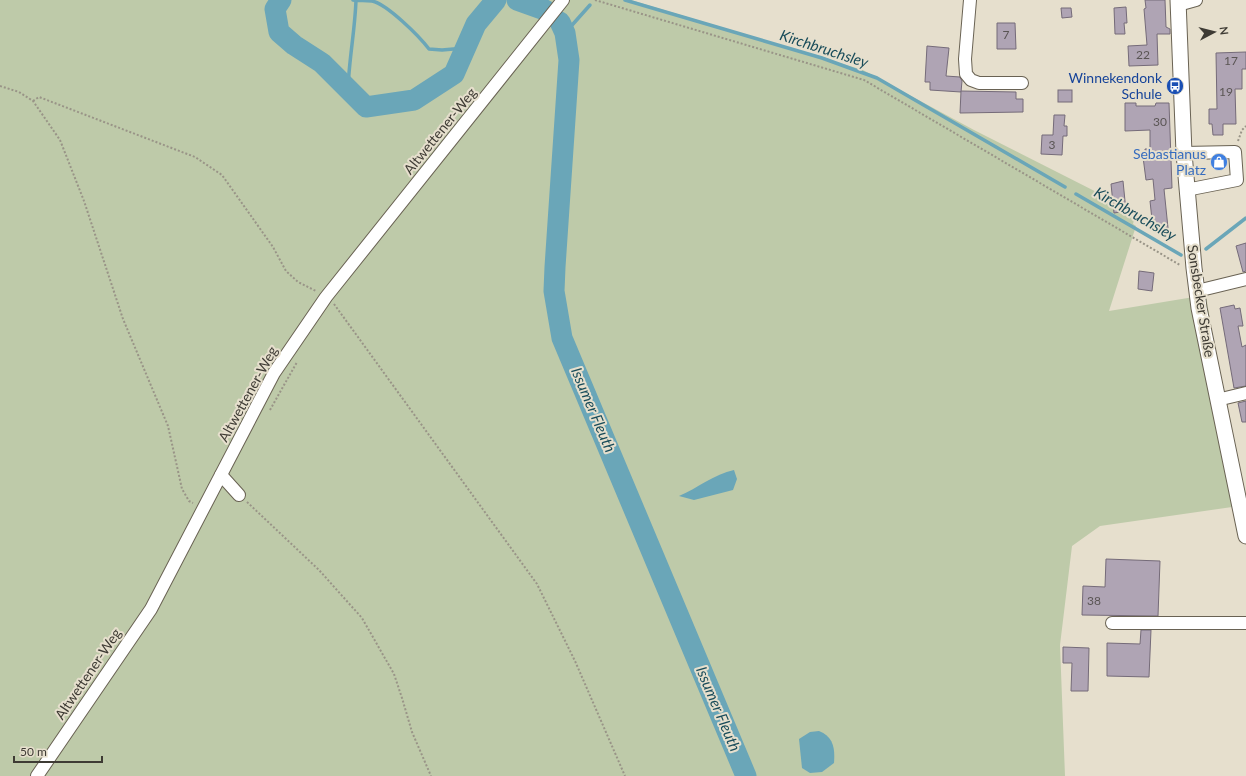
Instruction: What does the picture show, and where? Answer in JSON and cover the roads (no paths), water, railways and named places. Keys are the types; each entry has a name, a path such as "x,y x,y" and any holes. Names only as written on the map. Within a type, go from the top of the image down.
{"main road":[{"name":"Sonsbecker Straße","path":"1178,2 1186,190 1194,268 1217,400 1242,503 1246,536"}],"street":[{"path":"970,0 965,59 966,74 971,80 979,83 1022,83"},
{"path":"1178,2 1196,0"},
{"name":"Altwettener-Weg","path":"37,776 151,609 274,373 329,299 561,2"},
{"path":"1184,154 1235,152 1237,180 1186,190"},
{"path":"1197,291 1246,279"},
{"path":"1217,400 1246,393"},
{"path":"221,474 239,494"},
{"path":"1112,623 1246,623"}],"water":[{"path":"734,470 737,479 733,490 694,500 679,496 713,478"},
{"path":"819,731 831,740 834,748 834,763 822,772 810,773 802,768 799,739 810,732"}],"waterway":[{"name":"Issumer Fleuth","path":"281,0 275,9 279,32 294,45 322,63 366,107 414,100 454,74 476,24 496,0"},
{"name":"Issumer Fleuth","path":"353,0 372,1 386,8 411,29 429,49 442,50 465,48"},
{"name":"Issumer Fleuth","path":"348,89 356,0"},
{"name":"Issumer Fleuth","path":"517,0 545,10"},
{"name":"Kirchbruchsley","path":"625,0 822,58 877,78 1065,187"},
{"name":"Kirchbruchsley","path":"565,33 590,5"},
{"name":"Issumer Fleuth","path":"560,22 565,33 569,60 554,291 562,338 746,776"},
{"name":"Kirchbruchsley","path":"1076,194 1181,255"},
{"name":"Kirchbruchsley","path":"1206,249 1246,218"}],"place":[{"name":"Winnekendonk Schule","path":"1175,86"},
{"name":"Sebastianus Platz","path":"1219,162"}]}
